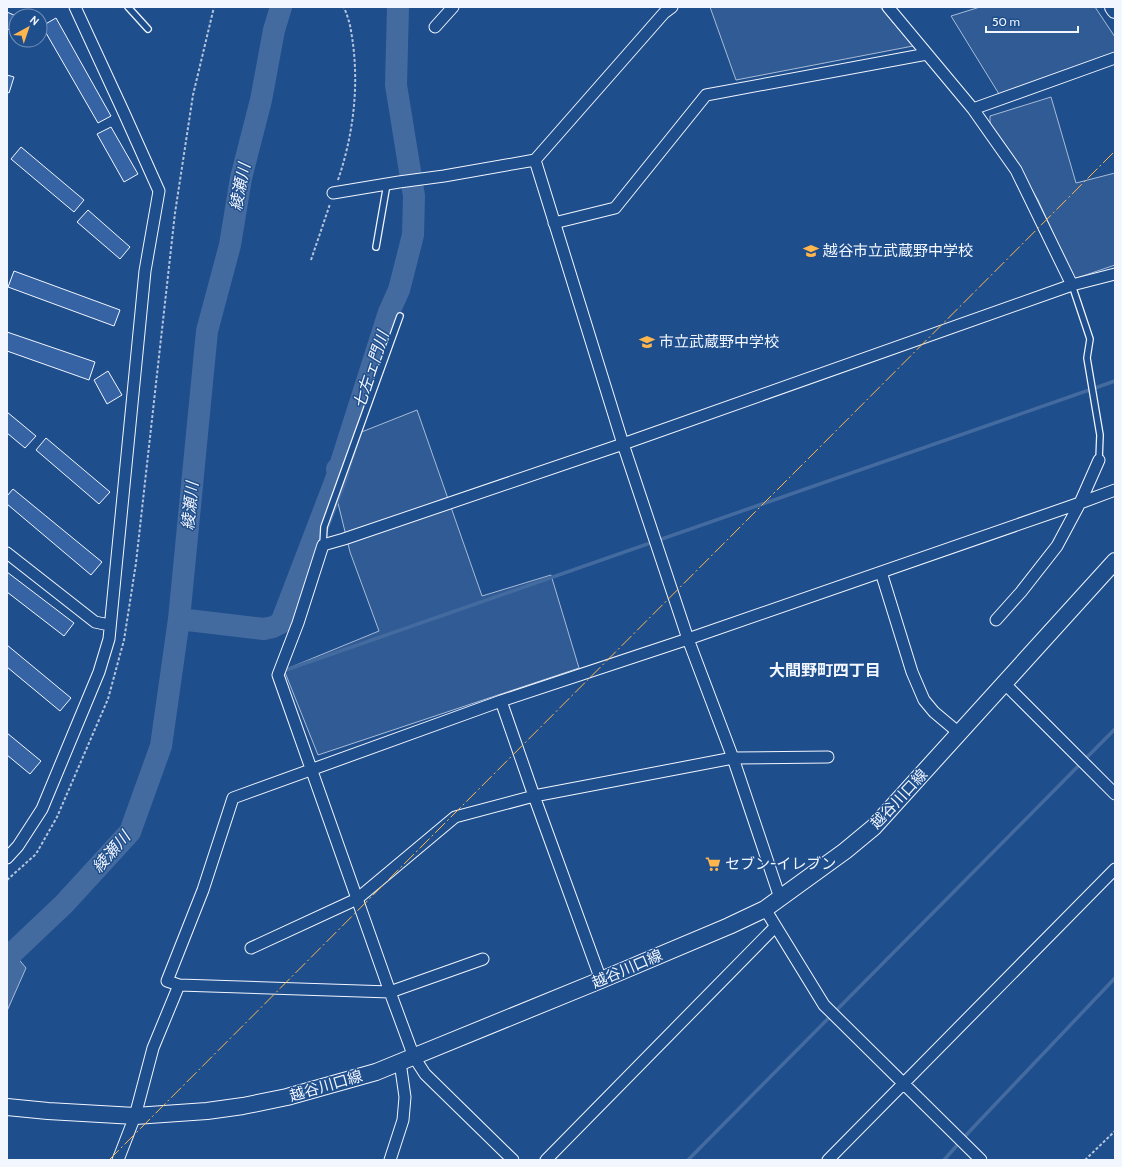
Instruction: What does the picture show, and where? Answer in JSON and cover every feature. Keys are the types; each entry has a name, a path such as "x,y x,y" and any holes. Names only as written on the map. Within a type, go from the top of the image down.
{"main road":[{"path":"1112,7 1115,10"},
{"name":"越谷川口線","path":"7,1107 135,1116 207,1111 243,1106 287,1097 376,1072 407,1060 601,980 729,926 765,909 874,827 959,732 1005,684 1115,560"}],"street":[{"path":"7,858 18,846 42,810 99,672 109,639 109,626 113,600 145,271 159,191 124,112 74,7"},
{"path":"435,27 453,7"},
{"path":"333,193 444,176 534,160 664,13 672,7"},
{"path":"888,7 973,109 1016,170 1072,285"},
{"path":"554,223 615,208 706,95 927,54"},
{"path":"973,109 1115,58"},
{"path":"534,160 623,444 688,639 733,758 780,898"},
{"path":"390,1160 403,1120 407,1060 390,992 278,675 298,623 323,545 352,537 623,444 1072,285 1115,274"},
{"path":"996,620 1021,592 1057,546 1080,504 1099,460"},
{"path":"483,958 390,992 180,985 167,981 203,890 233,798 312,768 501,701 688,639 1080,504 1115,490"},
{"path":"7,553 95,622 109,626"},
{"path":"880,572 912,672 924,700 934,712 959,732"},
{"path":"1005,684 1115,794"},
{"path":"501,701 601,980"},
{"path":"251,948 357,899 455,817 534,796 733,758 828,757"},
{"path":"828,1160 1115,869"},
{"path":"765,909 824,1005 980,1160"},
{"path":"546,1160 775,927"},
{"path":"118,1160 135,1116 153,1048 180,985"},
{"path":"407,1060 425,1074 513,1160"}],"lane":[{"path":"128,7 148,29"},
{"path":"376,247 387,184"},
{"path":"1072,285 1090,339 1086,358 1100,435 1099,460"},
{"path":"323,545 324,527 400,316"}],"path":[{"path":"311,260 344,164 354,112 356,80 351,30 344,7"},
{"path":"1085,1160 1115,1131"}],"shaded area":[{"path":"710,7 880,7 913,46 736,80"},
{"path":"980,7 1095,7 1115,37 1115,52 999,94 951,16"},
{"path":"1051,97 1076,183 1115,173 1115,265 1074,279 1038,200 1012,156 990,128 990,116"},
{"path":"417,410 482,596 551,575 579,668 318,755 284,670 379,631 350,552 337,499 359,433"},
{"path":"7,945 26,968 7,1011"}],"building":[{"path":"7,12 8,29 7,29"},
{"path":"56,18 111,116 98,123 48,36 48,23"},
{"path":"7,75 14,77 9,93 7,92"},
{"path":"111,127 138,174 124,182 97,134"},
{"path":"21,147 84,200 74,212 11,159"},
{"path":"88,210 130,247 120,259 77,222"},
{"path":"14,271 120,310 114,326 8,287"},
{"path":"7,332 95,362 89,380 7,351"},
{"path":"108,371 122,395 107,404 94,380"},
{"path":"7,412 36,436 25,448 7,433"},
{"path":"46,438 110,492 99,504 36,450"},
{"path":"13,489 102,562 91,575 7,504 7,496"},
{"path":"7,572 74,623 64,636 7,592"},
{"path":"7,645 71,698 60,711 7,667"},
{"path":"7,733 41,761 30,774 7,755"}],"waterway":[{"name":"綾瀬川","path":"7,958 64,904 130,832 161,746 179,619 207,331 230,245 241,178 261,100 274,30 281,7"},
{"name":"七左ェ門川","path":"179,619 264,629 281,623 338,474 337,469 339,469 389,312 399,290 413,235 414,196 396,85 398,7"},
{"path":"283,671 1115,381"},
{"path":"688,1160 1115,729"},
{"path":"944,1160 1115,978"}],"power":[{"path":"109,1160 1115,151"}],"place":[{"name":"越谷市立武蔵野中学校","path":"811,251"},
{"name":"市立武蔵野中学校","path":"647,342"},
{"name":"セブン-イレブン","path":"713,864"}],"district":[{"name":"大間野町四丁目","path":"825,670"}]}
